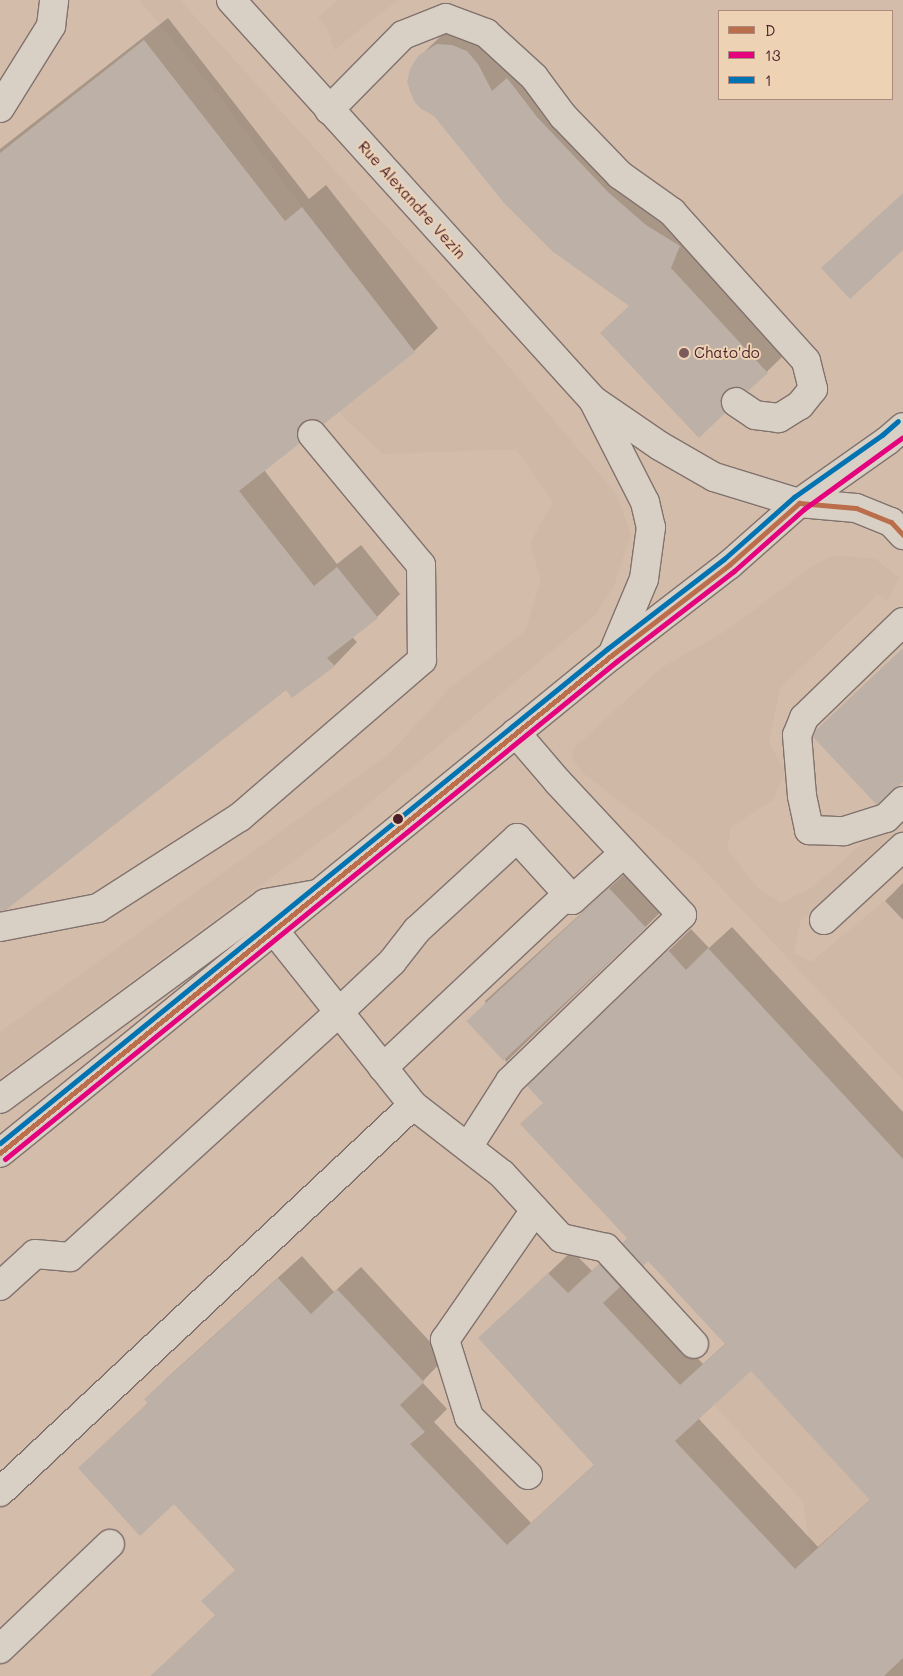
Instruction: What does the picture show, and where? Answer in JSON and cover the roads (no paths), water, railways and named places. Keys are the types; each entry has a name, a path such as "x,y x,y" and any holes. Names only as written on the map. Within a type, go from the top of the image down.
{"main road":[{"path":"0,108 51,26 54,0"},
{"name":"Rue Alexandre Vezin","path":"231,0 593,400 660,446 714,477 798,504 856,508 891,522 903,535"},
{"path":"329,110 402,35 446,18 486,33 534,77 563,116 620,175 672,212 806,361 813,388 800,404 779,418 755,415 736,402"},
{"name":"Rue Alexandre Vezin","path":"593,400 645,502 651,526 644,578 612,655"},
{"path":"0,1153 612,655 730,565 798,504 887,441 903,427"},
{"path":"0,927 98,908 240,817 422,660 421,566 312,434"},
{"path":"903,622 804,718 797,735 802,796 809,830 844,831 886,818 903,801"},
{"path":"468,1147 510,1081 682,915 516,733"},
{"path":"0,1286 35,1254 70,1257 339,1012 392,962 417,930 517,838 572,900 624,853"},
{"path":"824,920 903,847"},
{"path":"0,1099 266,903 317,894"},
{"path":"383,1068 568,894"},
{"path":"273,929 413,1105 502,1174 561,1238 606,1248 694,1344"},
{"path":"0,1492 413,1105"},
{"path":"528,1475 469,1416 445,1340 535,1210"},
{"path":"0,1649 110,1544"}],"place":[{"name":"Chato'do","path":"684,353"}]}
